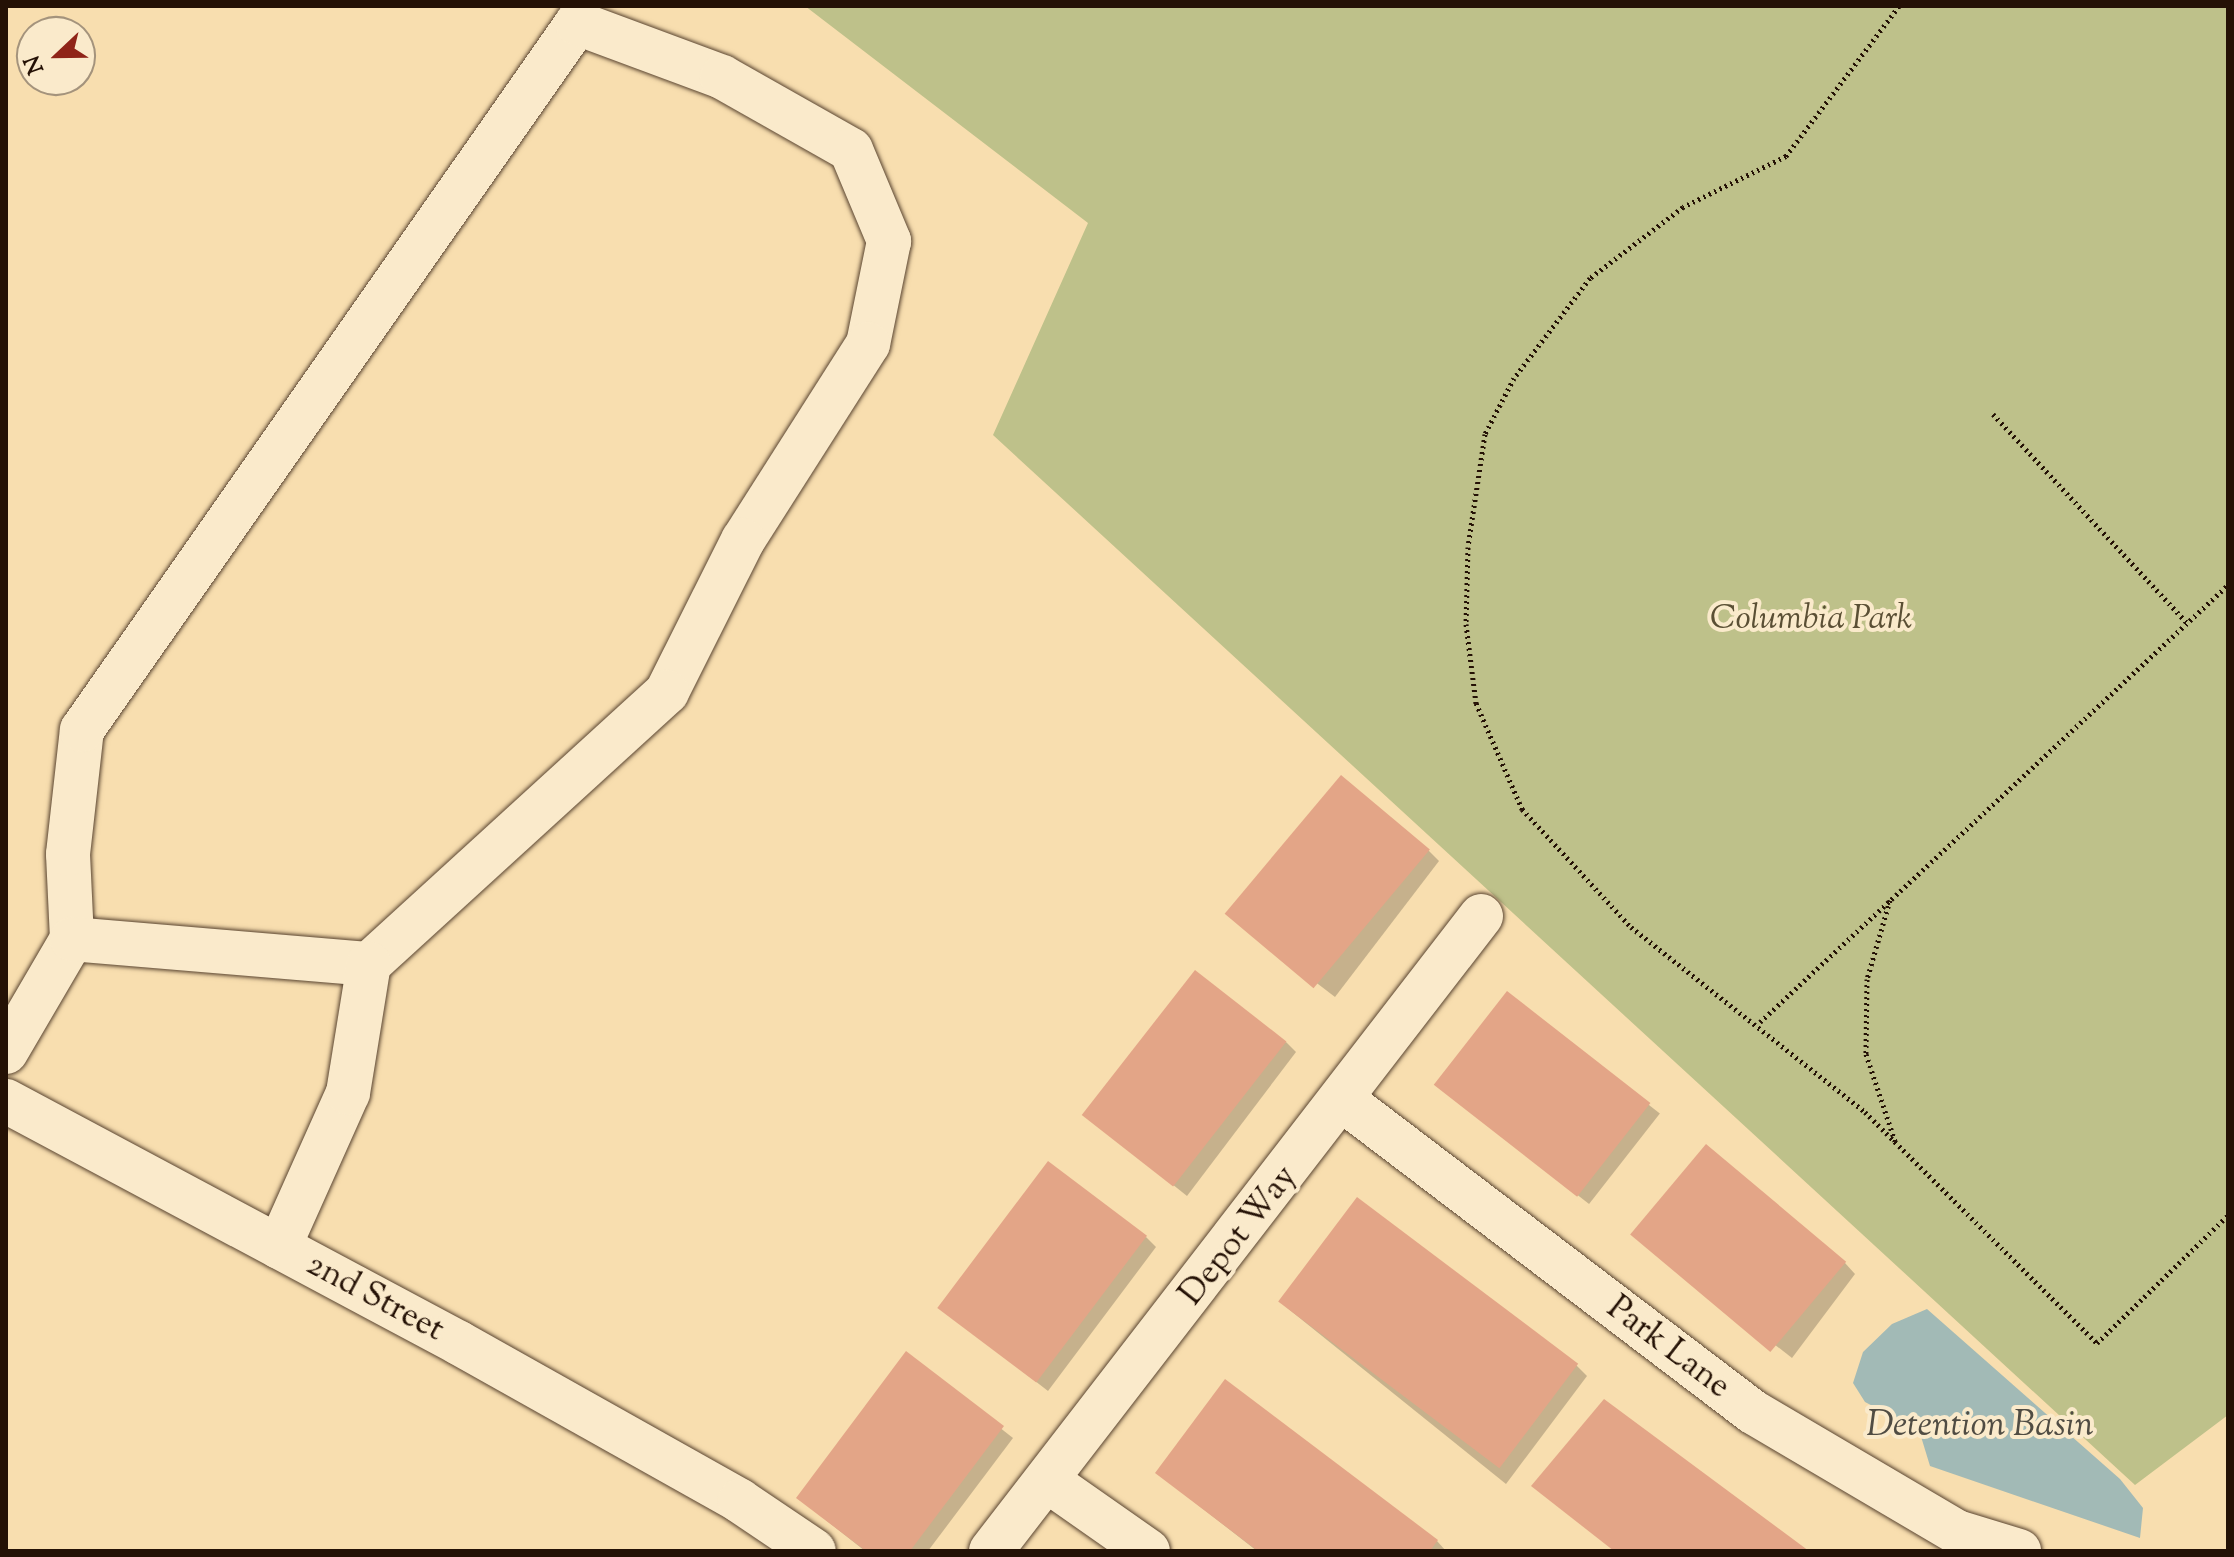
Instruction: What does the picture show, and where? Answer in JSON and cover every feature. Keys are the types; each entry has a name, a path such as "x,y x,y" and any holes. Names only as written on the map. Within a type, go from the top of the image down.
{"street":[{"path":"6,1052 72,939 68,854 82,730 577,23 722,77 851,150 889,241 868,344 743,540 667,692 369,964 348,1093 279,1247"},
{"name":"Depot Way","path":"991,1551 1344,1101 1481,916"},
{"path":"72,939 369,964"},
{"name":"2nd Street","path":"6,1101 279,1247 740,1501 814,1551"},
{"name":"Park Lane","path":"1344,1101 1753,1412 1952,1541 2019,1551"},
{"path":"1048,1481 1148,1551"}],"path":[{"path":"1899,6 1786,156 1683,207 1590,278 1514,378 1485,434 1468,547 1466,624 1476,703 1522,809 1631,927 1760,1022 1897,1145 2097,1343 2228,1215"},
{"path":"1993,414 2187,623"},
{"path":"1760,1022 1891,895 2228,585"},
{"path":"1891,895 1867,979 1866,1054 1897,1145"}],"green space":[{"name":"Columbia Park","path":"805,6 2228,6 2228,1415 2135,1485 993,435 1088,223"}],"water":[{"name":"Detention Basin","path":"1927,1309 2120,1479 2143,1508 2140,1538 1930,1466 1919,1430 1865,1402 1853,1383 1863,1352 1892,1324"}],"building":[{"path":"1341,775 1430,850 1314,988 1225,914"},
{"path":"1195,970 1286,1041 1173,1186 1082,1115"},
{"path":"1507,991 1650,1103 1577,1197 1434,1085"},
{"path":"1706,1144 1846,1262 1770,1352 1630,1234"},
{"path":"1048,1161 1147,1236 1036,1383 937,1308"},
{"path":"1357,1197 1578,1364 1499,1468 1278,1302"},
{"path":"906,1351 1004,1426 910,1551 866,1551 796,1498"},
{"path":"1225,1379 1438,1540 1430,1551 1258,1551 1155,1473"},
{"path":"1604,1399 1809,1551 1614,1551 1531,1486"}]}
